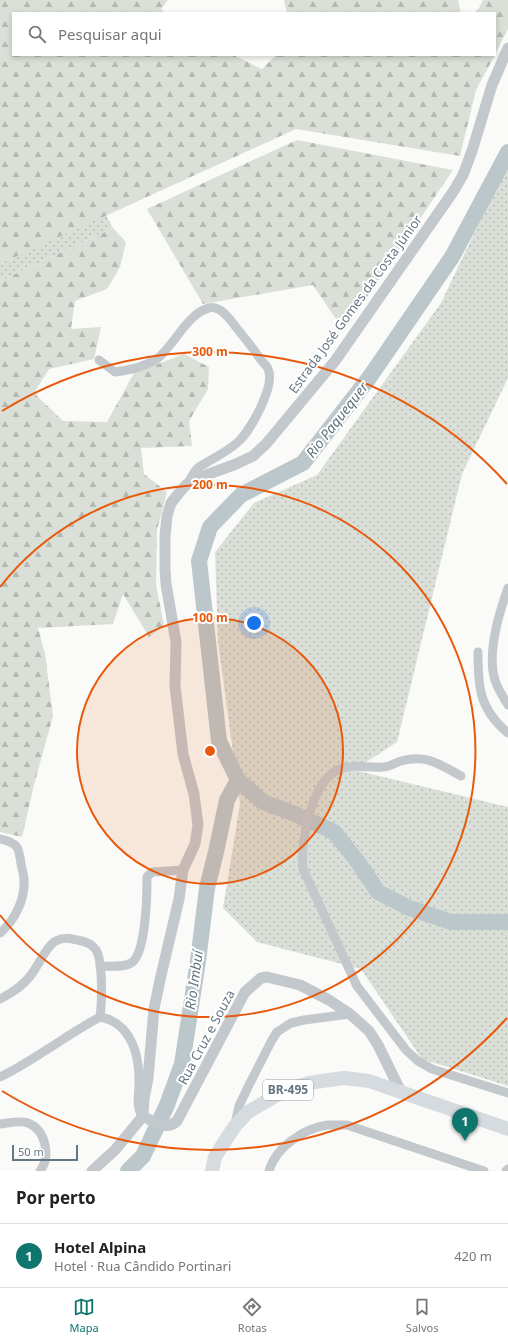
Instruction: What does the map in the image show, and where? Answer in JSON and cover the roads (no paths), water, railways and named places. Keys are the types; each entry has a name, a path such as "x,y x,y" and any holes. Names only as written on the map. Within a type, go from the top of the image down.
{"main road":[{"name":"BR-495","path":"212,1171 215,1157 235,1126 248,1112 284,1091 309,1083 344,1078 368,1081 508,1129"}],"street":[{"name":"Estrada José Gomes da Costa Júnior","path":"147,1118 144,1099 148,1078 154,1009 179,899 183,870 197,836 197,811 180,731 175,686 176,642 166,584 165,569 168,516 171,503 186,485 198,478 253,456 281,427 335,361 454,192 463,175 472,151 492,85 508,48"},
{"path":"99,360 115,372 136,369 151,362 164,352 193,317 201,311 214,307 222,311 232,322 265,364 269,370 269,387 250,428 238,442 199,467 186,485"},
{"path":"508,588 492,651 496,682 508,705"},
{"path":"478,652 480,690 485,706 497,722 508,733"},
{"path":"478,673 493,667"},
{"path":"461,776 431,760 418,758 401,761 385,767 346,767 334,772 322,783 313,804 305,834 302,858 303,869 348,970 357,986 406,1050 418,1061 432,1069 508,1093"},
{"path":"0,839 11,841 20,851 24,881 22,900 17,912 0,933"},
{"path":"100,966 127,964 134,961 138,955 145,925 147,877 149,874 152,872 183,870"},
{"path":"0,999 12,993 23,984 53,943 61,939 68,938 81,940 95,948 98,954 100,966 100,1017"},
{"name":"Rua Cruz e Souza","path":"147,1118 163,1126 173,1124 181,1114 245,992 261,978 268,977 300,985 329,1000 350,1014 369,1031 378,1045 401,1092"},
{"path":"235,1126 239,1106 272,1040 278,1032 291,1023 350,1014"},
{"path":"0,1077 33,1058 79,1028 100,1017 113,1021 127,1032 134,1046 139,1067 139,1110 147,1118 92,1171"},
{"path":"0,1124 16,1122 28,1123 41,1133 45,1144 46,1155 43,1167 40,1171"},
{"path":"269,1171 271,1164 278,1154 289,1143 307,1131 328,1125 347,1125 484,1171"}],"waterway":[{"name":"Rio Paquequer","path":"508,152 452,257 369,378 303,463 241,495 210,527 199,561 219,741 238,780 263,802 295,814 334,832 358,862 378,892 407,907 451,922 508,922"},
{"name":"Rio Imbuí","path":"128,1171 143,1156 167,1105 182,1064 198,961 207,888 227,800 238,780"}],"place":[{"name":"Hotel Alpina","path":"465,1141"}]}
